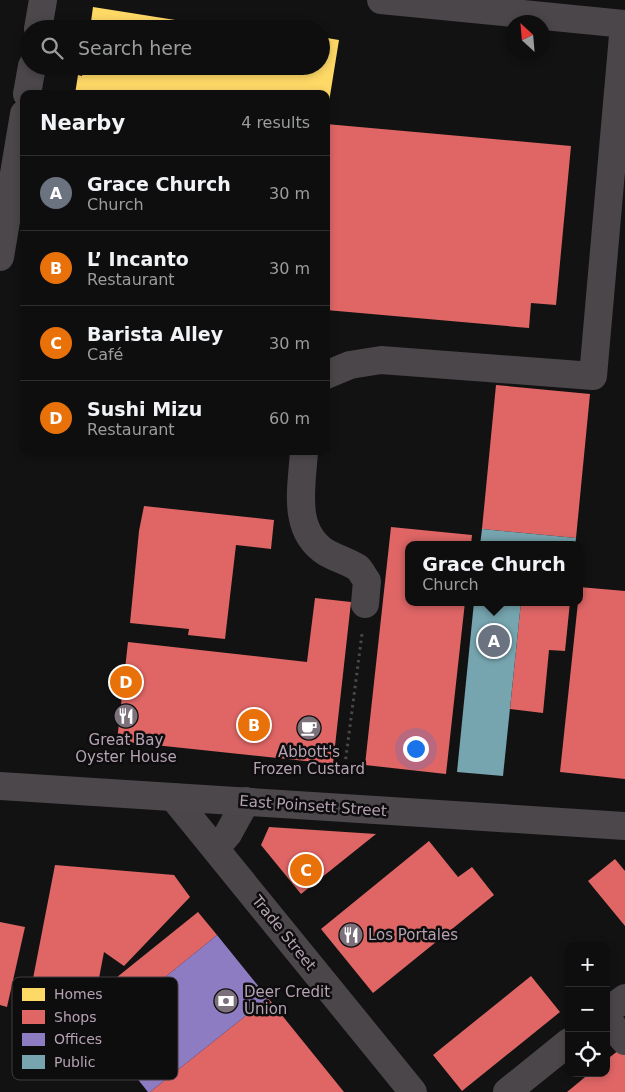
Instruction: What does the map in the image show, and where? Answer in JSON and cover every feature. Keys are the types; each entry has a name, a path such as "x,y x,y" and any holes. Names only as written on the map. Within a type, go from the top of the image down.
{"main road":[{"path":"40,20 43,0"},
{"path":"28,90 30,75"},
{"path":"0,256 20,138"},
{"name":"East Poinsett Street","path":"0,786 625,826"}],"street":[{"path":"330,373 350,365 382,360 593,376 625,24 381,0"},
{"path":"304,455 301,501 303,525 310,538 324,551 358,568 367,581 365,604"},
{"name":"Trade Street","path":"173,797 413,1092"},
{"path":"216,848 228,834 246,801"},
{"path":"610,1009 625,998"},
{"path":"610,1023 625,1041"},
{"path":"507,1092 565,1045"}],"path":[{"path":"344,772 365,604"}],"building: Homes":[{"path":"93,7 175,20 91,20"},
{"path":"330,38 339,40 330,96 330,90 76,90 78,75 330,75"}],"building: Shops":[{"path":"330,124 571,146 556,305 531,303 529,328 330,310"},
{"path":"496,385 590,394 576,538 482,529"},
{"path":"144,506 274,520 271,549 236,545 225,639 188,635 189,629 130,623 139,531"},
{"path":"391,527 472,535 471,541 405,541 405,606 465,606 446,774 365,765"},
{"path":"583,587 625,591 625,779 560,772 578,606 583,606"},
{"path":"315,598 351,602 333,764 117,741 128,642 307,662"},
{"path":"521,606 570,606 565,651 549,650 543,713 510,709"},
{"path":"269,827 376,834 301,894 261,845"},
{"path":"429,841 458,877 472,867 494,895 373,993 321,929"},
{"path":"615,859 625,871 625,926 588,881"},
{"path":"55,865 174,875 190,897 124,966 104,952 99,977 33,977"},
{"path":"198,912 217,935 165,977 117,977"},
{"path":"0,922 25,927 14,977 12,977 7,1007 0,1005"},
{"path":"531,976 560,1012 462,1091 433,1055"},
{"path":"268,998 344,1092 150,1092 165,1080 178,1080 178,1070"},
{"path":"623,1047 625,1049 625,1092 567,1092 585,1077 610,1077 610,1057"}],"building: Offices":[{"path":"217,935 268,998 178,1070 178,977 165,977"},
{"path":"138,1080 165,1080 150,1092"}],"building: Public":[{"path":"482,529 576,538 576,541 480,541"},
{"path":"474,606 521,606 503,776 457,772"}],"place":[{"name":"Grace Church","path":"494,641"},
{"name":"Sushi Mizu","path":"126,682"},
{"name":"Great Bay Oyster House","path":"126,716"},
{"name":"L’ Incanto","path":"254,725"},
{"name":"Abbott's Frozen Custard","path":"309,728"},
{"name":"Barista Alley","path":"306,870"},
{"name":"Los Portales","path":"351,935"},
{"name":"Deer Credit Union","path":"226,1001"}]}
